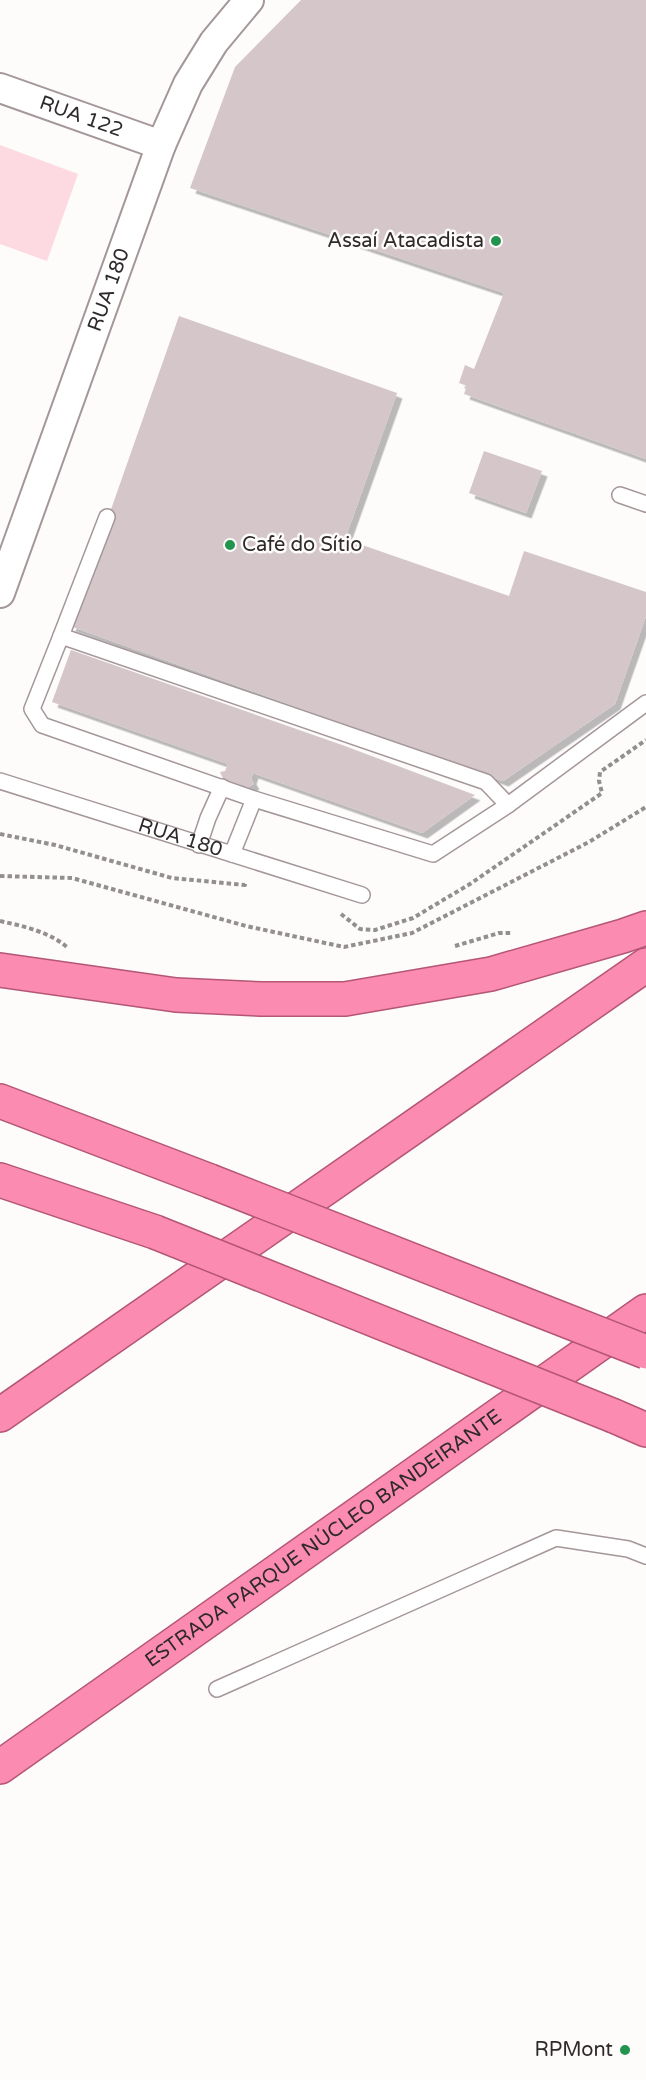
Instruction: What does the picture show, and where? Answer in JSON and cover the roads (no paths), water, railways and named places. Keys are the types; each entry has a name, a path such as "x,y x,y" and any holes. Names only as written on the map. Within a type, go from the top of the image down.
{"highway":[{"path":"0,970 176,995 261,999 345,999 491,974 646,928"},
{"path":"0,1415 646,965"},
{"path":"0,1101 646,1352"},
{"path":"0,1180 155,1232 646,1430"},
{"name":"ESTRADA PARQUE NÚCLEO BANDEIRANTE","path":"0,1767 646,1311"}],"street":[{"name":"RUA 180","path":"0,593 161,145 188,84 214,42 249,0"},
{"name":"RUA 122","path":"0,88 161,145"}],"lane":[{"path":"620,495 646,504"},
{"path":"107,517 32,709 42,725 254,799 433,854 508,805 646,704"},
{"path":"61,636 486,782 508,805"},
{"name":"RUA 180","path":"0,782 362,895"},
{"path":"199,845 222,787"},
{"path":"232,854 254,799"},
{"path":"217,1689 556,1538 628,1549 646,1556"}],"place":[{"name":"Assaí Atacadista","path":"496,241"},
{"name":"Café do Sítio","path":"230,545"},
{"name":"RPMont","path":"625,2050"}]}
